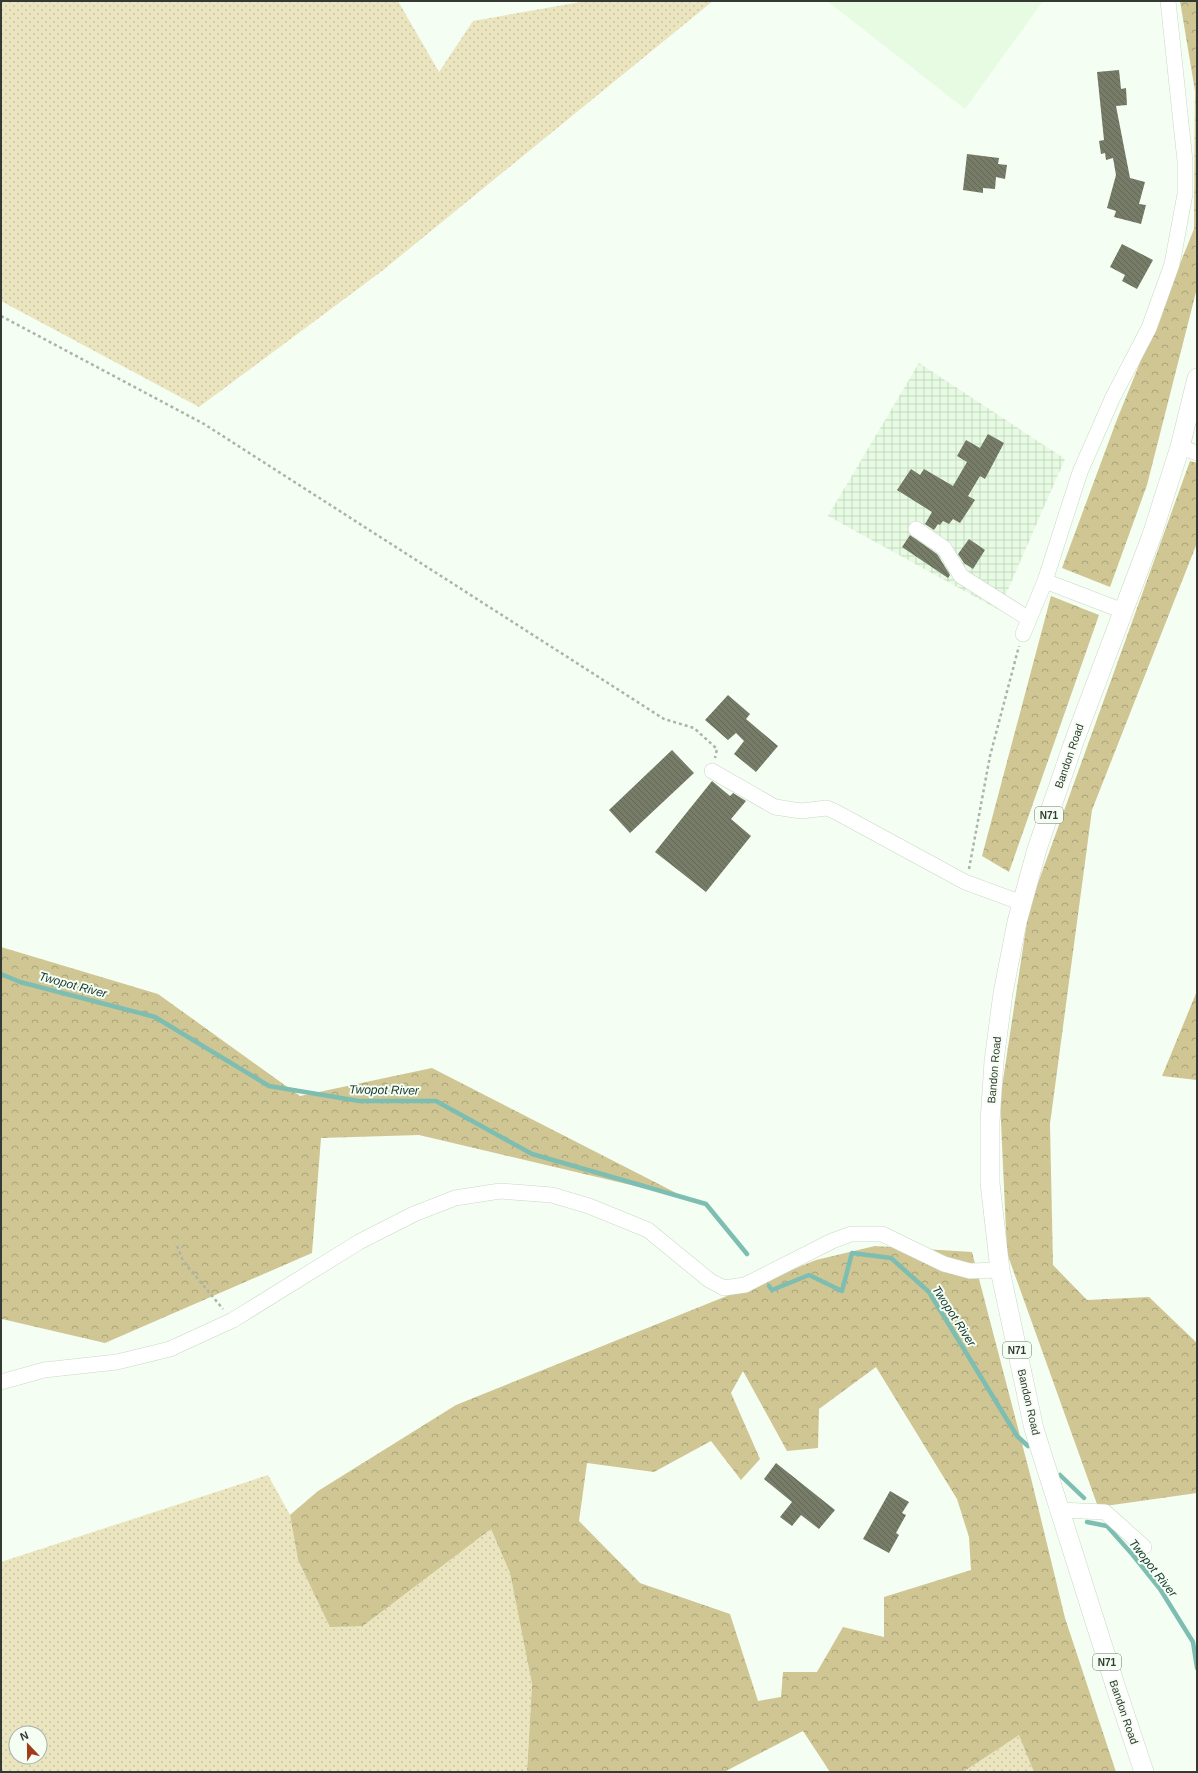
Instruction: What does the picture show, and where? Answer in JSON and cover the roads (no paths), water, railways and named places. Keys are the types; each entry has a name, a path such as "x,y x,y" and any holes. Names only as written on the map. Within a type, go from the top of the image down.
{"main road":[{"name":"Bandon Road","path":"1144,1772 1034,1429 1000,1270 990,1183 990,1122 994,1061 1003,993 1022,903 1037,849 1123,611 1152,535 1189,450 1197,378"}],"street":[{"path":"1023,634 1045,581 1080,472 1113,397 1149,328 1172,264 1184,194 1185,161 1168,1"},
{"path":"916,529 944,548 961,576 1029,619"},
{"path":"1045,581 1123,611"},
{"path":"712,772 775,807 801,811 827,808 965,882 1022,903"},
{"path":"1,1382 39,1371 117,1362 170,1349 233,1320 359,1242 414,1214 455,1198 500,1192 552,1195 589,1206 648,1230 709,1280 724,1288 745,1285 832,1241 851,1234 882,1234 944,1264 970,1271 1000,1270"},
{"path":"1059,1510 1105,1512 1144,1547"}],"waterway":[{"name":"Twopot River","path":"1,974 20,982 155,1017 269,1086 359,1101 436,1101 532,1154 706,1204 747,1254"},
{"name":"Twopot River","path":"769,1286 772,1290 809,1275 842,1291 852,1253 891,1258 929,1292 1017,1436 1028,1446"},
{"name":"Twopot River","path":"1060,1475 1084,1498"},
{"name":"Twopot River","path":"1087,1522 1107,1526 1160,1589 1193,1642 1197,1668"}]}
